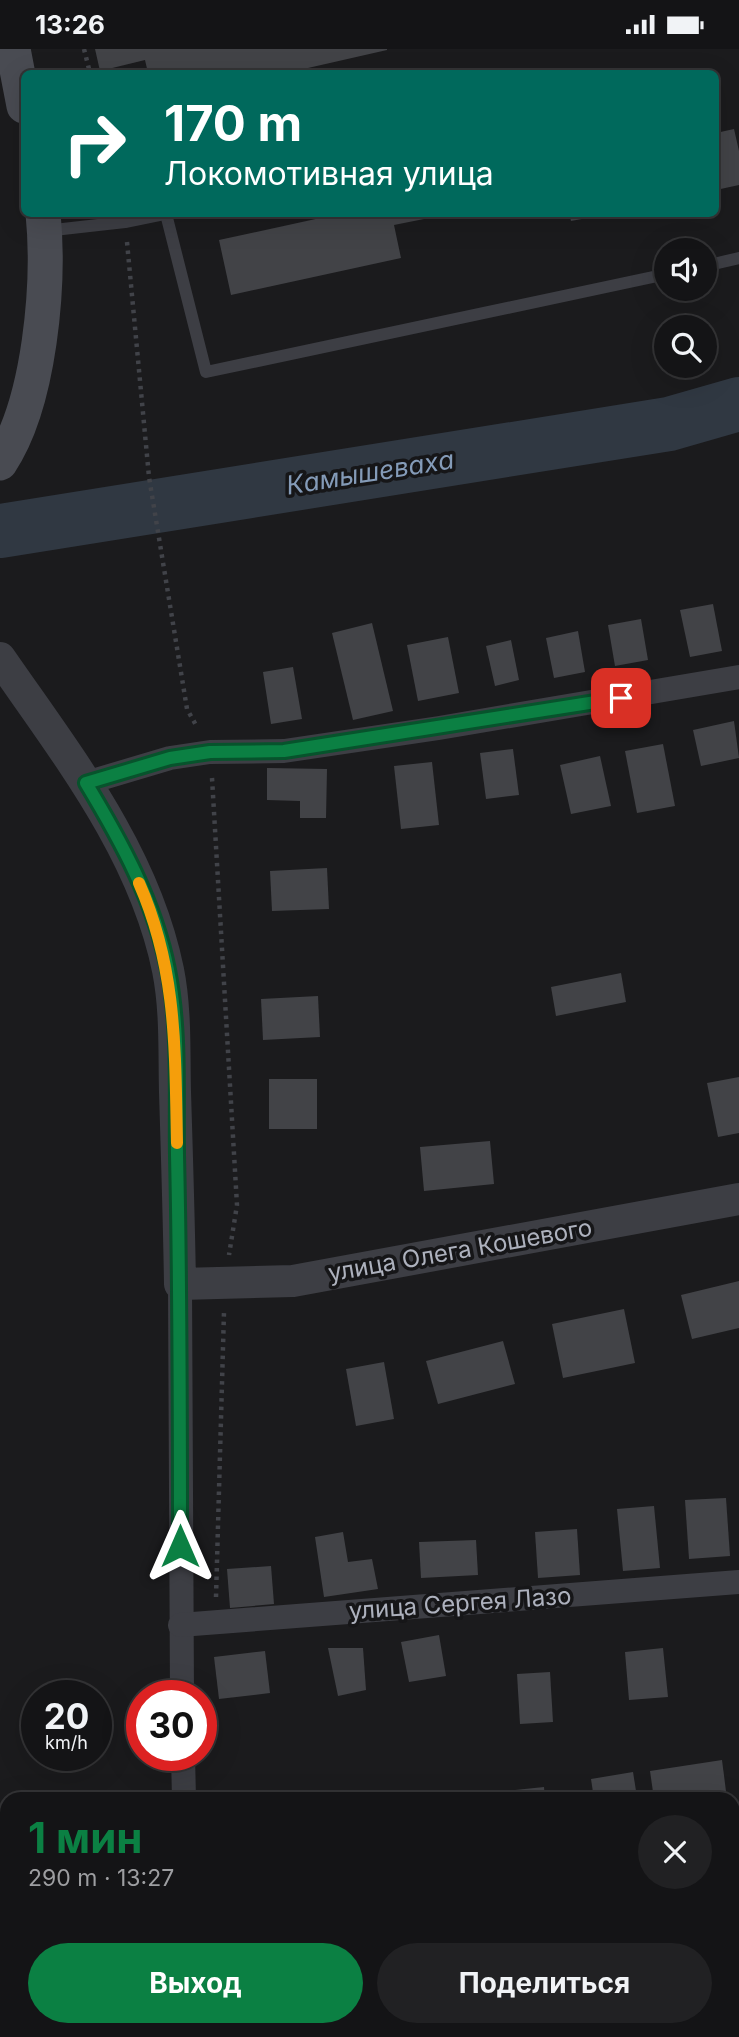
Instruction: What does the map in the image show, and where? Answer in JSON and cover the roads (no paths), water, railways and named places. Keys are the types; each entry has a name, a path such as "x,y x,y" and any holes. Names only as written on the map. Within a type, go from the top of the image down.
{"main road":[{"path":"13,49 21,90"},
{"path":"0,463 12,445 29,394 45,275 43,222"}],"street":[{"path":"0,658 86,783 125,850 150,908 168,971 174,1031 180,1284 182,1680"},
{"path":"86,783 170,758 210,752 284,751 439,728 739,677"},
{"name":"улица Олега Кошевого","path":"180,1284 225,1285 293,1281 739,1199"},
{"name":"улица Сергея Лазо","path":"180,1625 739,1581"},
{"path":"183,1771 184,1792"}],"lane":[{"path":"43,222 125,222 151,217"},
{"path":"168,217 206,372 654,277"},
{"path":"717,263 739,258"}],"waterway":[{"name":"Камышеваха","path":"0,531 669,424 739,404"}]}
